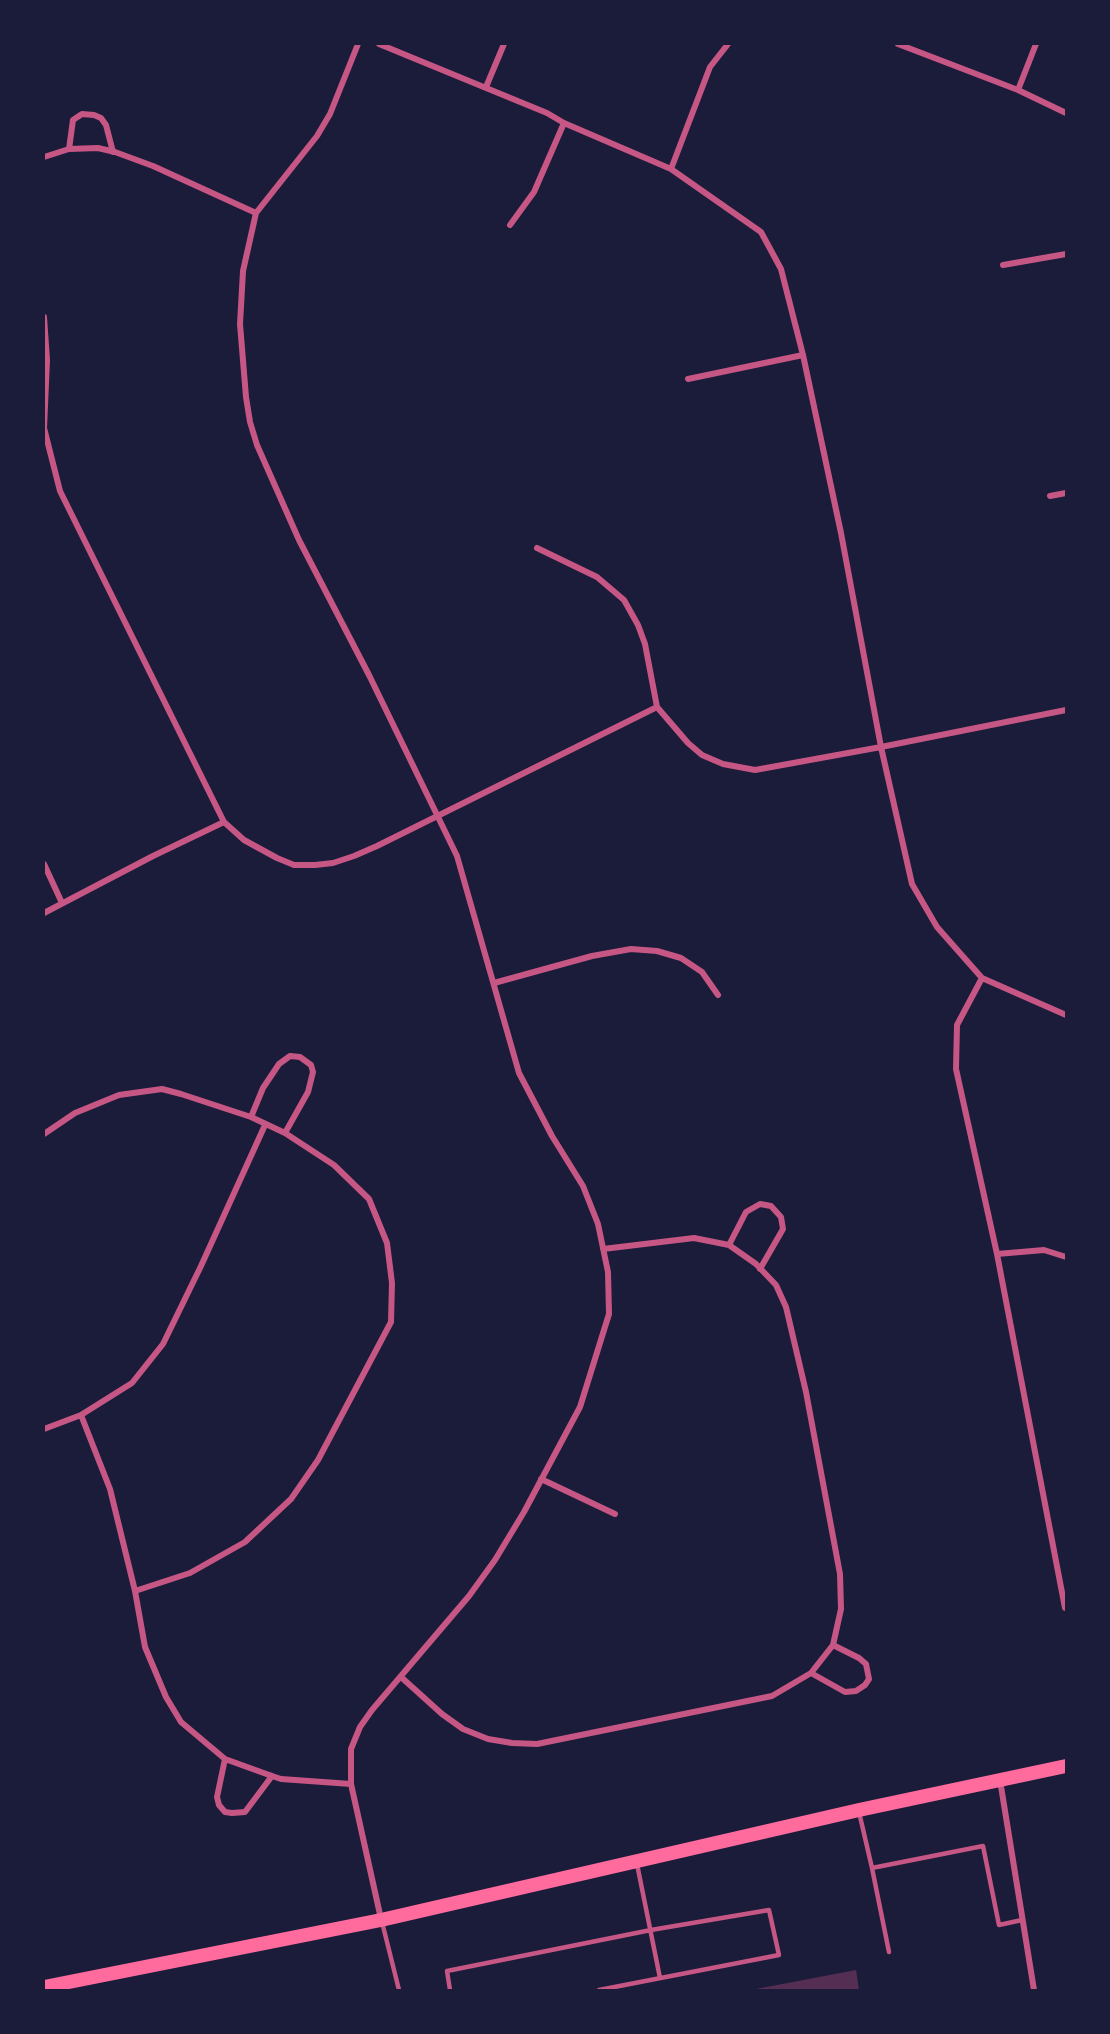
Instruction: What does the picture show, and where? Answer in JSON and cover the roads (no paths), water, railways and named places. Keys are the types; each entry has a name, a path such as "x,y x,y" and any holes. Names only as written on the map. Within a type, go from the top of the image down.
{"main road":[{"path":"44,1986 381,1920 859,1810 1066,1766"}],"street":[{"path":"358,44 330,114 317,136 256,213 243,271 240,324 250,422 257,445 299,540 457,856 519,1073 552,1136 582,1186 598,1224 608,1272 609,1314 580,1407 495,1560 469,1596 372,1710 360,1727 351,1749 351,1784 381,1920"},
{"path":"379,44 548,113 564,123 671,169 761,232 781,269 803,355 841,533 881,747 912,884 937,927 982,978 1066,1014"},
{"path":"486,87 504,44"},
{"path":"671,169 710,67 728,44"},
{"path":"898,44 1018,90 1066,113"},
{"path":"1018,90 1036,44"},
{"path":"69,149 73,120 82,114 101,118 106,125 113,152"},
{"path":"510,225 534,192 564,123"},
{"path":"44,157 69,149 98,148 153,166 256,213"},
{"path":"1003,265 1066,254"},
{"path":"44,317 47,360 44,428 60,490 224,822 244,840 294,865 333,863 370,850 657,707"},
{"path":"688,379 803,355"},
{"path":"1050,496 1066,493"},
{"path":"537,548 597,577 624,600 638,624 645,644 657,707 688,743 702,755 723,764 755,770 1066,710"},
{"path":"44,913 224,822"},
{"path":"44,864 62,903"},
{"path":"494,983 592,956 631,948 657,951 681,958 702,972 718,995"},
{"path":"982,978 957,1025 956,1070 997,1254 1065,1608"},
{"path":"251,1116 263,1088 279,1064 290,1056 300,1057 311,1065 313,1072 308,1092 285,1133"},
{"path":"44,1134 75,1113 119,1095 162,1089 251,1116 285,1133 334,1165 369,1199 387,1244 393,1283 391,1322 318,1460 291,1499 245,1542 190,1573 135,1591"},
{"path":"44,1429 81,1415 132,1383 163,1344 265,1125"},
{"path":"729,1245 746,1212 760,1204 771,1206 781,1217 783,1229 760,1269"},
{"path":"401,1677 442,1714 463,1729 488,1739 537,1744 772,1696 811,1673 833,1645 841,1609 840,1574 806,1392 786,1307 777,1285 729,1245 694,1238 603,1249"},
{"path":"997,1254 1044,1250 1066,1257"},
{"path":"81,1415 110,1489 135,1591 145,1647 166,1697 181,1722 225,1759 281,1779 351,1784"},
{"path":"541,1479 615,1514"},
{"path":"811,1673 845,1692 856,1691 865,1685 869,1679 866,1664 833,1645"},
{"path":"225,1759 217,1797 219,1805 225,1812 244,1812 272,1776"},
{"path":"1000,1780 1034,1990"}],"lane":[{"path":"859,1810 889,1952"},
{"path":"872,1868 983,1846 999,1925 1022,1920"},
{"path":"636,1861 660,1978"},
{"path":"450,1990 447,1971 651,1930 769,1910 779,1955 599,1990"},
{"path":"381,1920 399,1990"}]}
